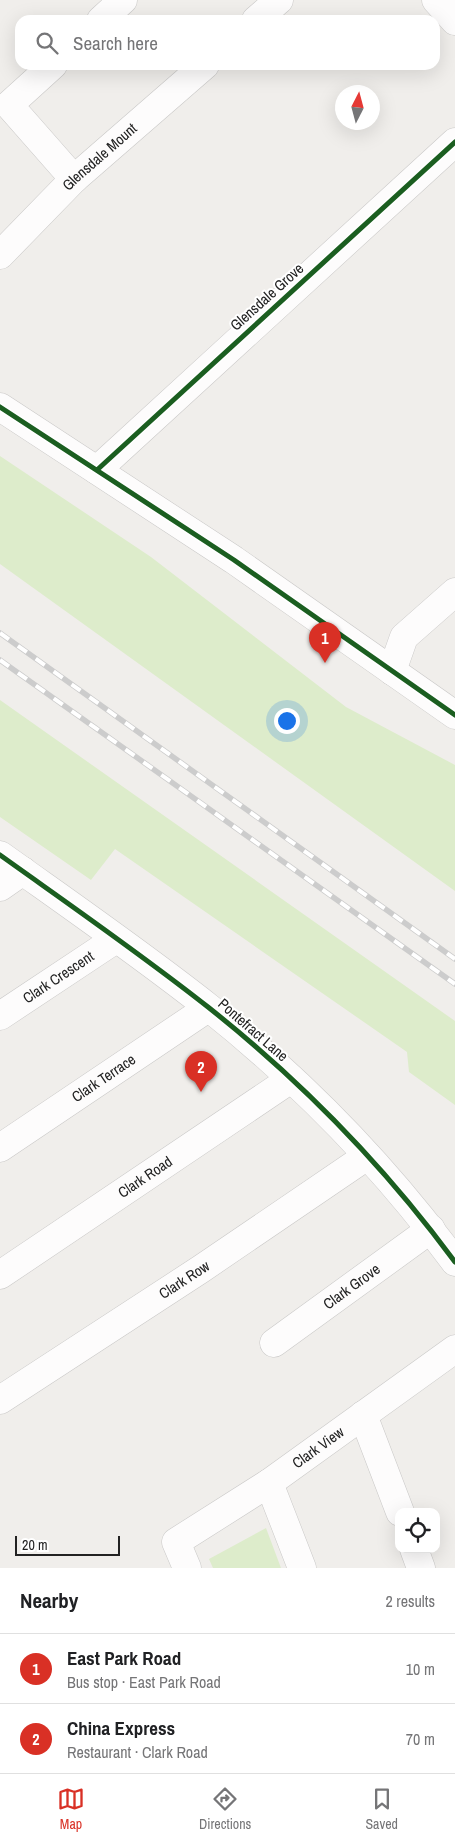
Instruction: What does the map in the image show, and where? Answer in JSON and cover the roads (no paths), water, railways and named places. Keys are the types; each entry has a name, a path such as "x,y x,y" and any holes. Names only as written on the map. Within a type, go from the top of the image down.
{"street":[{"path":"106,15 123,0"},
{"path":"262,15 279,0"},
{"path":"48,70 9,105 74,179"},
{"name":"Glensdale Mount","path":"0,255 74,179 199,70"},
{"name":"Glensdale Grove","path":"96,470 455,142"},
{"path":"0,407 234,560 455,715"},
{"path":"392,671 404,638 455,592"},
{"name":"Pontefract Lane","path":"0,855 208,1008 291,1079 367,1156 430,1229 455,1262"},
{"path":"0,887 22,871"},
{"name":"Clark Crescent","path":"0,1016 116,939"},
{"name":"Clark Terrace","path":"0,1148 208,1008"},
{"name":"Clark Road","path":"0,1275 291,1079"},
{"name":"Clark Row","path":"0,1400 367,1156"},
{"name":"Clark Grove","path":"274,1343 430,1229"},
{"name":"Clark View","path":"187,1568 176,1542 269,1483 455,1349"},
{"path":"363,1415 398,1508"},
{"path":"269,1483 302,1568"},
{"path":"415,1553 421,1568"}],"railway":[{"path":"0,633 455,959"},
{"path":"0,660 455,984"}],"place":[{"name":"East Park Road","path":"325,663"},
{"name":"China Express","path":"201,1092"}]}
